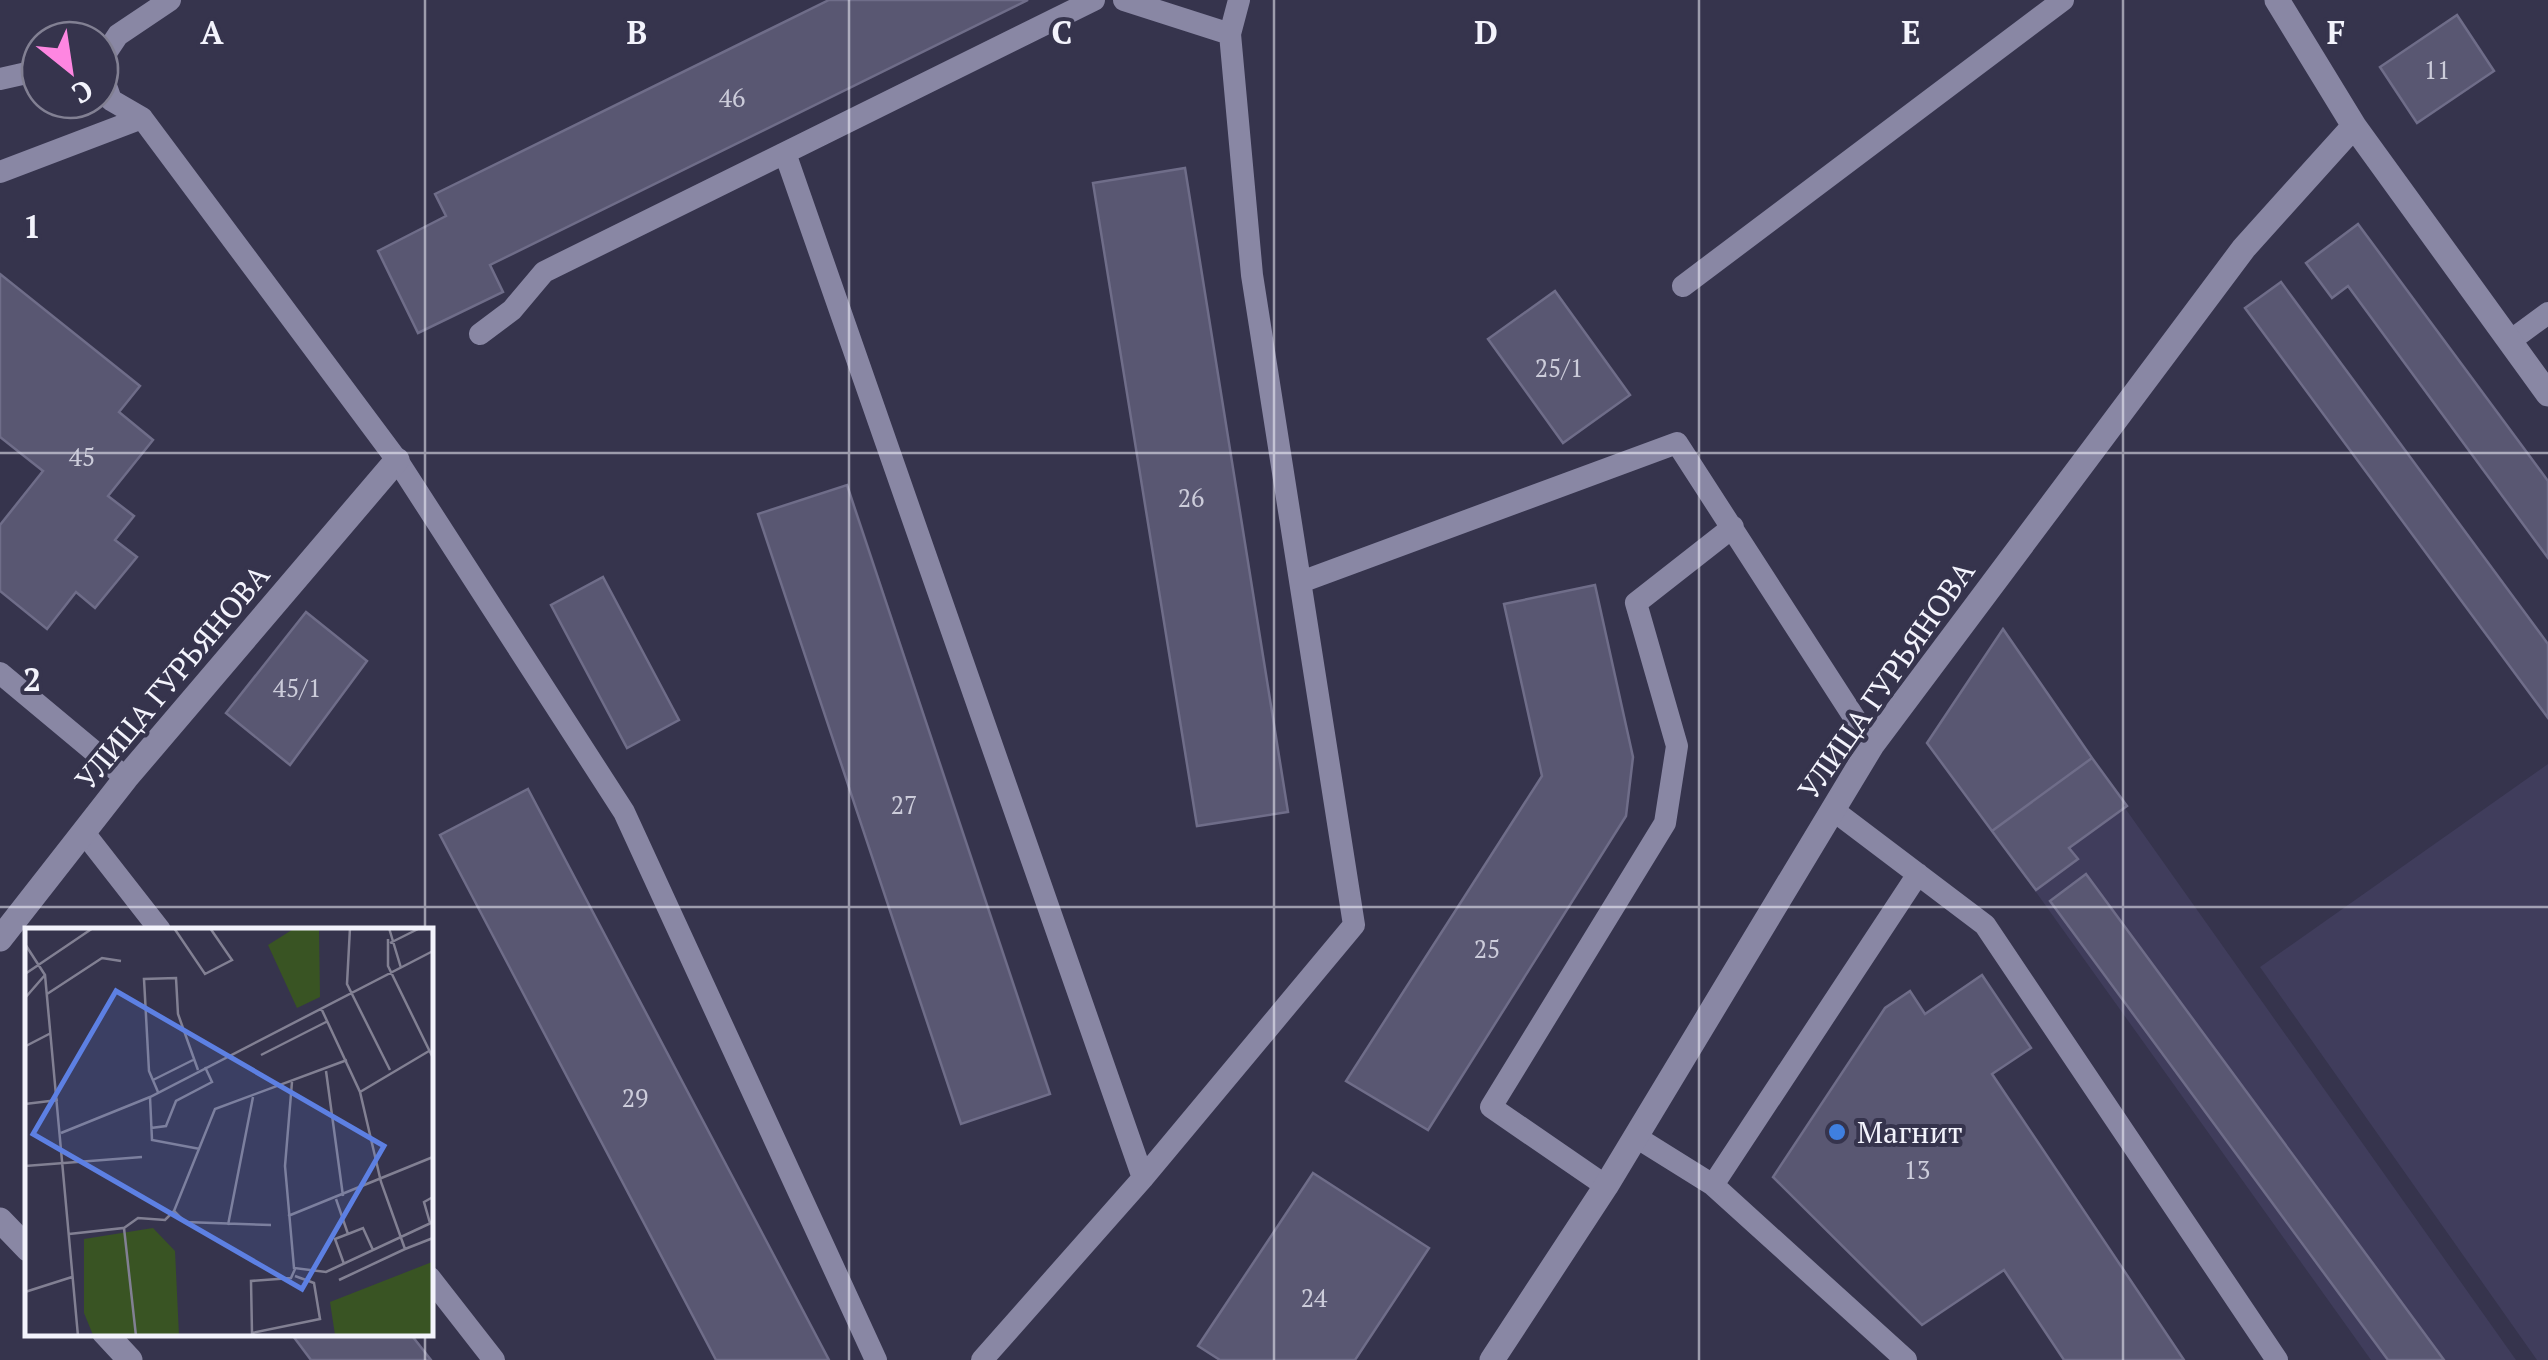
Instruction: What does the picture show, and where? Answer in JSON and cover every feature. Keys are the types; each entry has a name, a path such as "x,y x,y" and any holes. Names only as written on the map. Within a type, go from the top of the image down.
{"street":[{"path":"2277,0 2354,126 2548,394"},
{"name":"УЛИЦА ГУРЬЯНОВА","path":"1492,1360 1606,1186 1872,745 2244,248 2354,126"},
{"name":"УЛИЦА ГУРЬЯНОВА","path":"0,939 126,778 397,460"},
{"path":"0,1220 25,1247"},
{"path":"107,1335 130,1360"}],"lane":[{"path":"120,34 170,0"},
{"path":"480,334 512,310 544,272 1094,0"},
{"path":"1124,0 1230,34"},
{"path":"982,1360 1142,1178 1354,925 1252,275 1230,34 1239,0"},
{"path":"1683,286 2063,0"},
{"path":"120,105 142,118 397,460 624,812 876,1360"},
{"path":"0,172 142,118"},
{"path":"785,153 1142,1178"},
{"path":"2510,342 2548,313"},
{"path":"1300,582 1678,443 1872,745"},
{"path":"1606,1186 1491,1108 1665,824 1677,746 1636,603 1732,528"},
{"path":"0,672 126,778"},
{"path":"1833,810 1985,925 2276,1360"},
{"path":"85,834 158,928"},
{"path":"1713,1185 1918,874"},
{"path":"1636,1137 1713,1185 1906,1360"},
{"path":"432,1281 494,1360"}],"shaded area":[{"path":"2008,643 2516,1360 2371,1360 1935,751"},
{"path":"2548,764 2548,1360 2537,1360 2260,967"}],"building":[{"path":"829,0 1028,0 490,265 503,292 418,333 378,251 446,216 435,194"},
{"path":"2457,15 2494,71 2417,123 2380,67"},
{"path":"1185,168 1288,812 1197,826 1093,183"},
{"path":"2358,224 2548,481 2548,558 2348,286 2332,298 2306,263"},
{"path":"0,274 140,386 119,412 153,440 108,496 134,516 115,540 137,557 95,608 76,592 47,629 0,591 0,525 43,471 0,437"},
{"path":"2281,282 2548,644 2548,718 2245,308"},
{"path":"1555,291 1630,395 1563,443 1488,339"},
{"path":"847,485 1050,1094 961,1124 758,514"},
{"path":"603,577 679,720 627,748 551,605"},
{"path":"1595,585 1633,757 1626,816 1428,1130 1346,1081 1542,776 1504,604"},
{"path":"306,612 367,661 290,765 226,713"},
{"path":"2003,629 2092,758 1992,831 1927,743"},
{"path":"2092,758 2127,806 2069,848 2078,859 2036,890 1992,831"},
{"path":"528,789 829,1360 716,1360 440,835"},
{"path":"2086,874 2444,1360 2388,1360 2050,901"},
{"path":"1982,975 2031,1048 1992,1074 2184,1360 2064,1360 2004,1270 1922,1325 1773,1177 1885,1008 1910,991 1925,1014"},
{"path":"1313,1173 1429,1248 1355,1360 1220,1360 1198,1346"},
{"path":"292,1335 411,1335 431,1360 311,1360"}],"place":[{"name":"Магнит","path":"1837,1132"}]}
